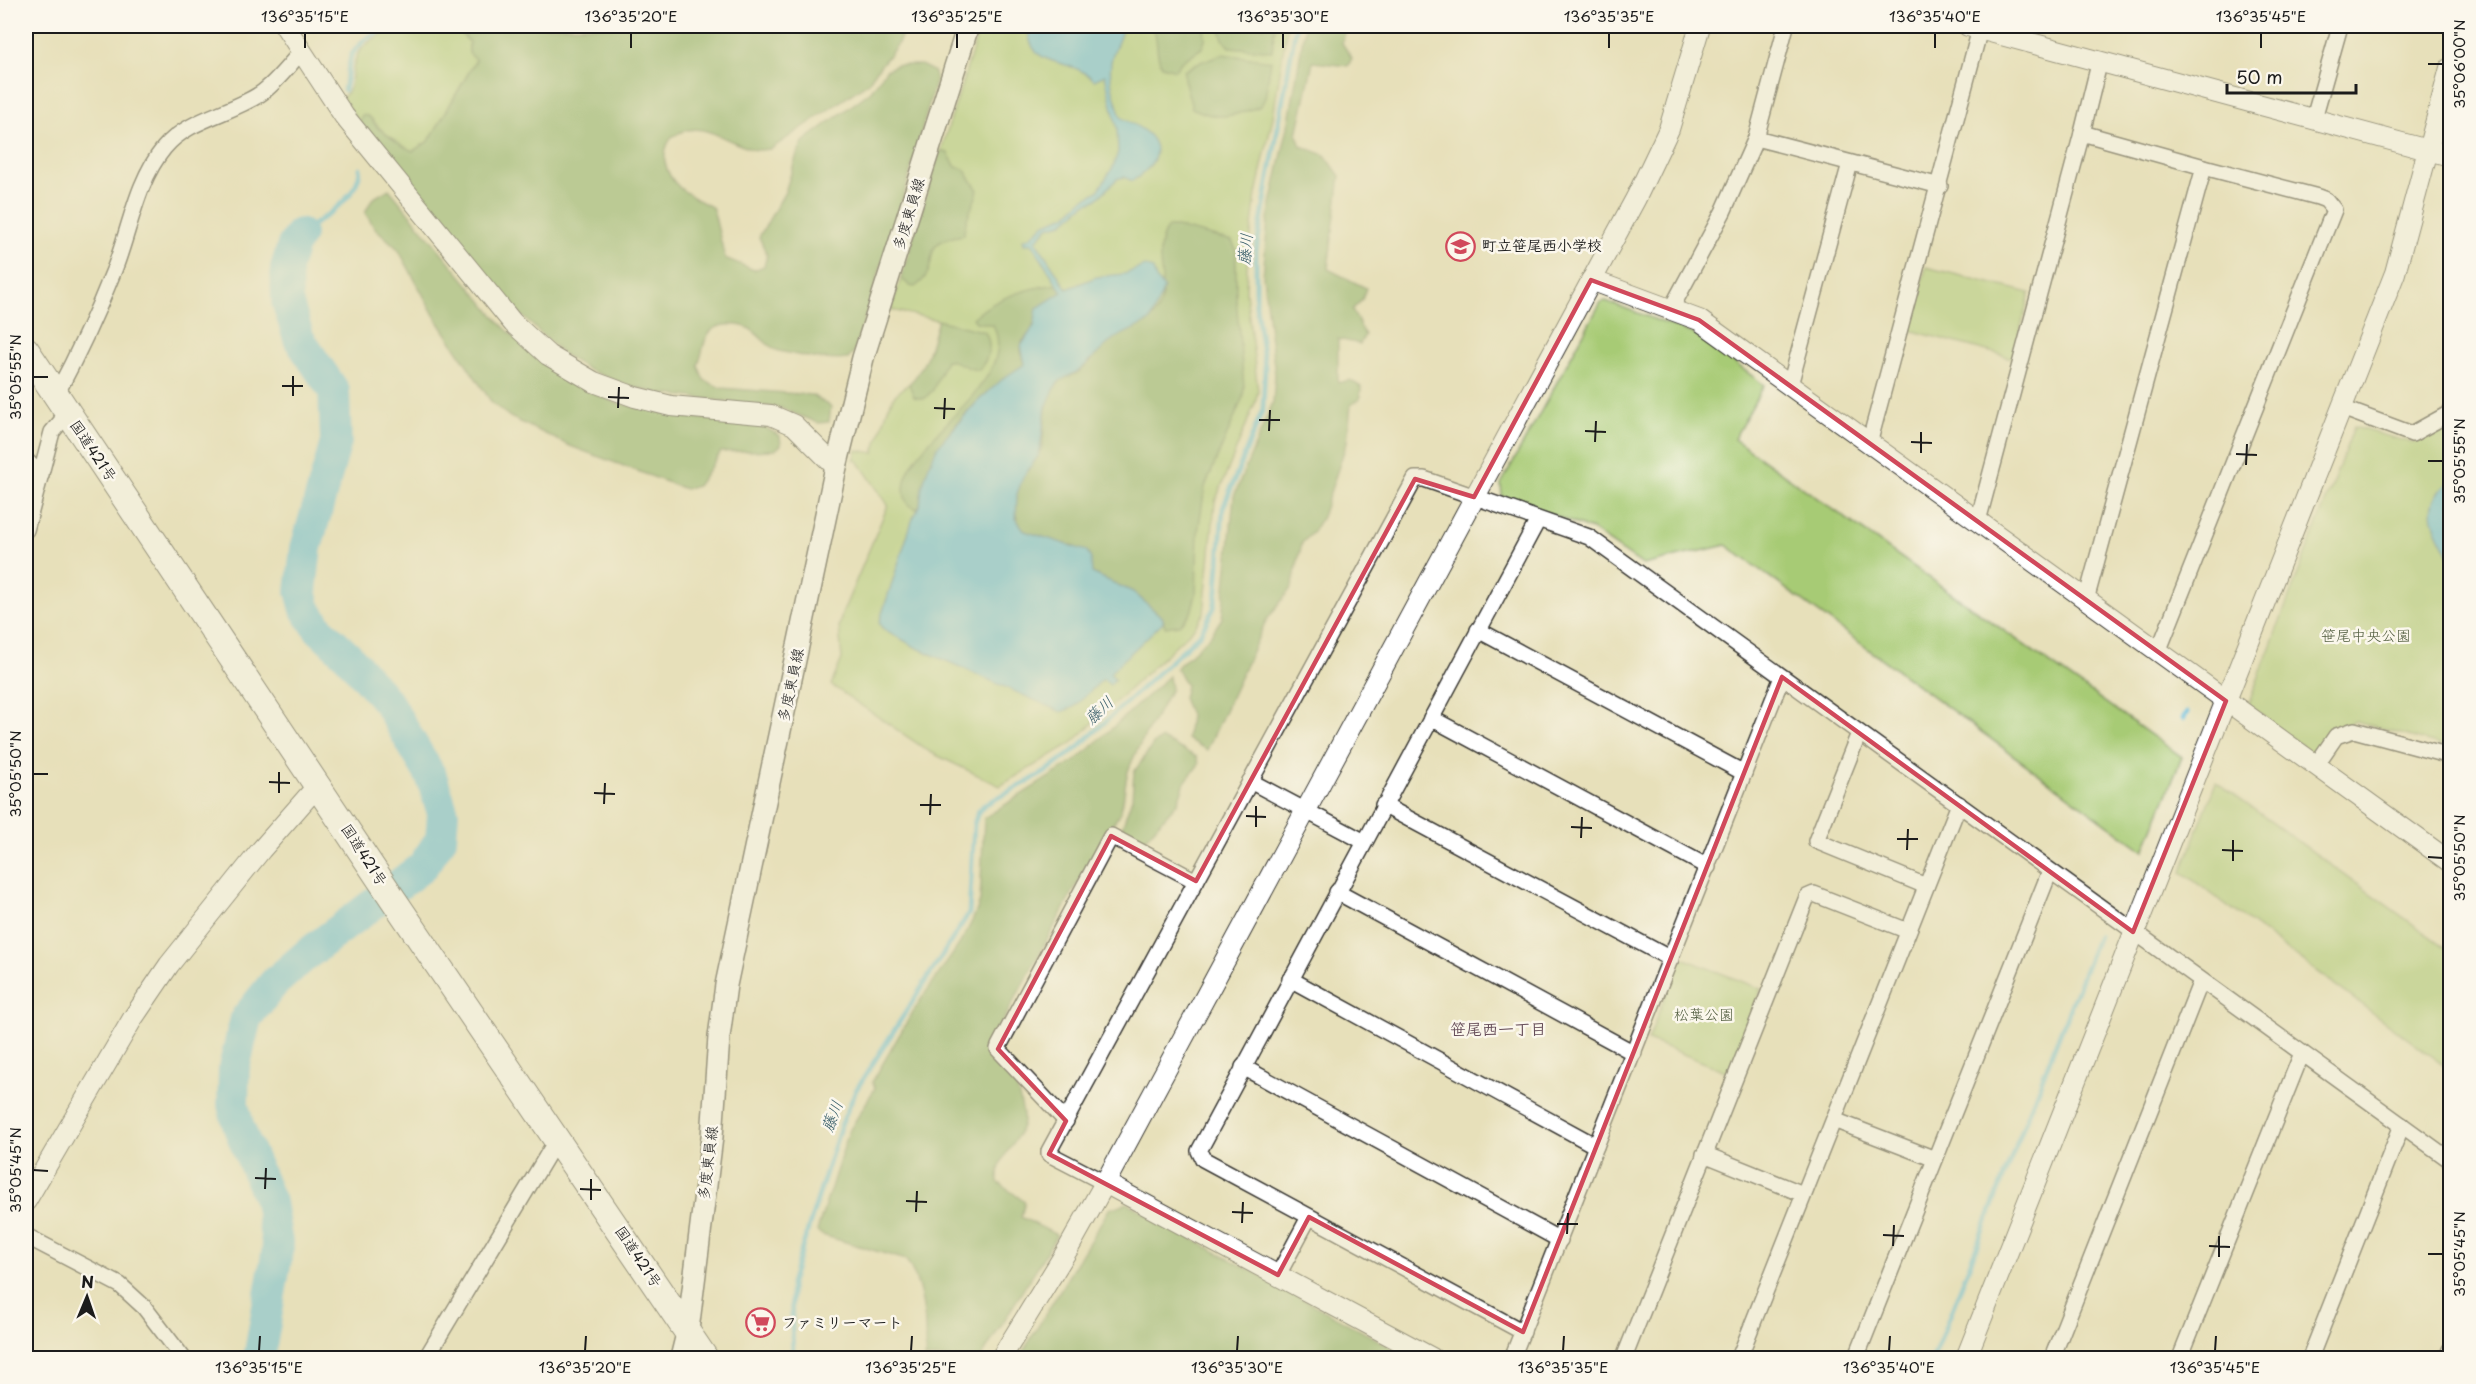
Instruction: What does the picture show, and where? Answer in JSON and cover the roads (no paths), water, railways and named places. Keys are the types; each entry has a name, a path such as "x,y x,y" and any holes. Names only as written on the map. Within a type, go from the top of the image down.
{"highway":[{"name":"国道421号","path":"26,350 319,784 387,890 688,1330 705,1359"}],"main road":[{"name":"多度東員線","path":"681,1359 688,1330 712,1137 719,1037 726,985 836,467 863,358 968,26"}],"street":[{"path":"285,26 344,116 513,323 548,355 594,382 635,397 671,406 771,415 794,425 836,467"},
{"path":"1001,1359 1105,1183 1641,189 1669,129 1700,26"},
{"path":"1671,309 1723,212 1756,138 1786,26"},
{"path":"2314,118 2340,26"},
{"path":"1869,444 1940,186 1974,27 2451,156"},
{"path":"26,530 52,432 62,404 114,271 143,186 165,147 193,126 259,94 275,81 301,52"},
{"path":"1978,521 2100,60"},
{"path":"1966,1359 2394,273 2451,68"},
{"path":"2082,134 2318,197 2326,200 2334,210 2158,652"},
{"path":"1756,138 1940,186"},
{"path":"1790,386 1850,163"},
{"path":"2086,600 2204,166"},
{"path":"1592,280 1699,320 2451,862"},
{"path":"2342,408 2412,434 2451,413"},
{"path":"26,460 41,475"},
{"path":"1432,1359 1049,1154 1415,479 1424,480 1589,537 2451,1160"},
{"path":"1523,1332 1200,1156 1201,1144 1538,520"},
{"path":"1478,630 1744,773"},
{"path":"1512,1359 1782,677"},
{"path":"1431,718 1708,867"},
{"path":"2316,765 2336,736 2354,730 2451,756"},
{"path":"1859,733 1816,841 1926,886"},
{"path":"1250,781 1364,841"},
{"path":"26,1201 133,1018 169,965 261,850 319,784"},
{"path":"1739,1359 1959,804"},
{"path":"1383,805 1671,959"},
{"path":"1066,1121 998,1049 1111,836 1196,880"},
{"path":"1856,1359 2050,871"},
{"path":"1337,892 1634,1053"},
{"path":"1624,1359 1807,897 1814,894 1908,931"},
{"path":"1290,979 1596,1146"},
{"path":"2052,1359 2202,981"},
{"path":"2180,1359 2302,1053"},
{"path":"1243,1067 1560,1240"},
{"path":"1834,1120 1935,1159"},
{"path":"2310,1359 2402,1125"},
{"path":"426,1359 557,1139"},
{"path":"1704,1154 1803,1194"},
{"path":"1278,1275 1309,1217"},
{"path":"26,1236 120,1285 144,1306 183,1359"},
{"path":"2447,1359 2451,1350"}],"water":[{"path":"1028,26 1122,26 1111,65 1114,95 1121,117 1149,135 1156,149 1153,161 1144,173 1132,181 1124,177 1117,179 1096,200 1085,204 1063,223 1048,227 1036,241 1067,289 1096,277 1124,274 1145,266 1153,269 1156,279 1164,288 1150,321 1113,339 1080,370 1056,385 1046,407 1039,455 1023,477 1017,494 1016,519 1025,531 1087,551 1091,559 1092,573 1133,592 1163,618 1163,622 1110,673 1115,679 1110,685 1103,679 1074,707 1061,712 915,647 882,628 879,623 913,518 920,506 922,487 929,465 938,446 977,402 1005,377 1025,364 1021,346 1034,326 1037,308 1062,292 1032,244 1024,244 1023,239 1029,238 1045,223 1066,215 1082,200 1098,191 1113,167 1118,152 1117,128 1105,75 1094,80 1073,67 1042,57 1030,41"},
{"path":"2450,481 2450,558 2435,527 2432,509 2440,491"}],"waterway":[{"path":"344,90 351,55 363,41 386,26"},
{"name":"藤川","path":"793,1358 791,1283 841,1125 856,1090 969,913 974,824 978,812 984,805 1044,773 1076,749 1200,634 1214,608 1223,508 1263,409 1265,367 1256,306 1256,251 1296,26"},
{"path":"300,234 347,198 358,179 360,168"},
{"path":"259,1358 278,1248 270,1202 239,1128 233,1105 234,1068 246,1018 274,983 306,955 422,867 441,839 443,813 431,776 388,703 348,656 319,629 306,610 301,591 306,548 336,442 334,391 299,339 287,301 286,268 293,245 300,234"},
{"path":"2183,718 2187,713"},
{"path":"1933,1358 2098,936"}],"place":[{"name":"町立笹尾西小学校","path":"1461,246"},
{"name":"ファミリーマート","path":"761,1323"}],"district":[{"name":"笹尾西一丁目","path":"1498,1029"}],"park label":[{"name":"笹尾中央公園","path":"2366,636"},
{"name":"松葉公園","path":"1704,1015"}]}
